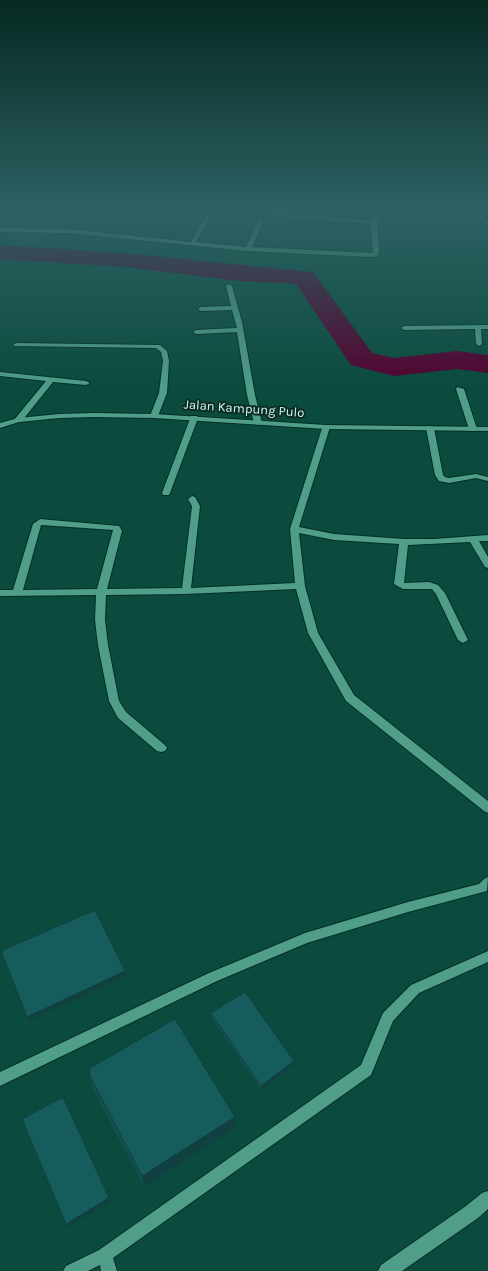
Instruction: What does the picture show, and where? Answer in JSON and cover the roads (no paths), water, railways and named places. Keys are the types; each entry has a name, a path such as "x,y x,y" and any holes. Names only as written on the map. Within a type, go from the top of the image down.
{"street":[{"path":"228,286 240,330 251,396 258,423"},
{"path":"201,309 235,308"},
{"path":"404,328 488,327"},
{"path":"478,328 479,344"},
{"path":"196,332 240,330"},
{"path":"16,345 158,346 164,350 166,361 163,393 154,416"},
{"path":"0,374 86,383"},
{"path":"18,420 51,379"},
{"path":"460,389 473,429"},
{"name":"Jalan Kampung Pulo","path":"0,426 18,420 59,416 154,416 326,427 488,429"},
{"path":"166,493 194,418"},
{"path":"326,427 294,529 300,586 313,633 350,698 488,808"},
{"path":"430,428 438,475 442,479 449,481 476,476 488,479"},
{"path":"186,591 196,506 192,499"},
{"path":"17,593 37,524 44,522 116,528 118,532 101,593 100,620 102,645 114,701 122,715 161,748"},
{"path":"294,529 334,537 404,542 488,538"},
{"path":"473,539 488,565"},
{"path":"404,542 399,584 403,586 429,585 435,587 440,593 463,640"},
{"path":"0,593 101,593 300,586"},
{"path":"387,1271 488,1199"}],"lane":[{"path":"0,1079 213,977 305,938 408,907 483,888 488,882"},
{"path":"71,1271 104,1256 272,1139 366,1070 388,1017 415,989 488,956"},
{"path":"104,1256 109,1271"}],"waterway":[{"path":"225,271 304,277 362,359 394,367 457,360 488,364"}]}
